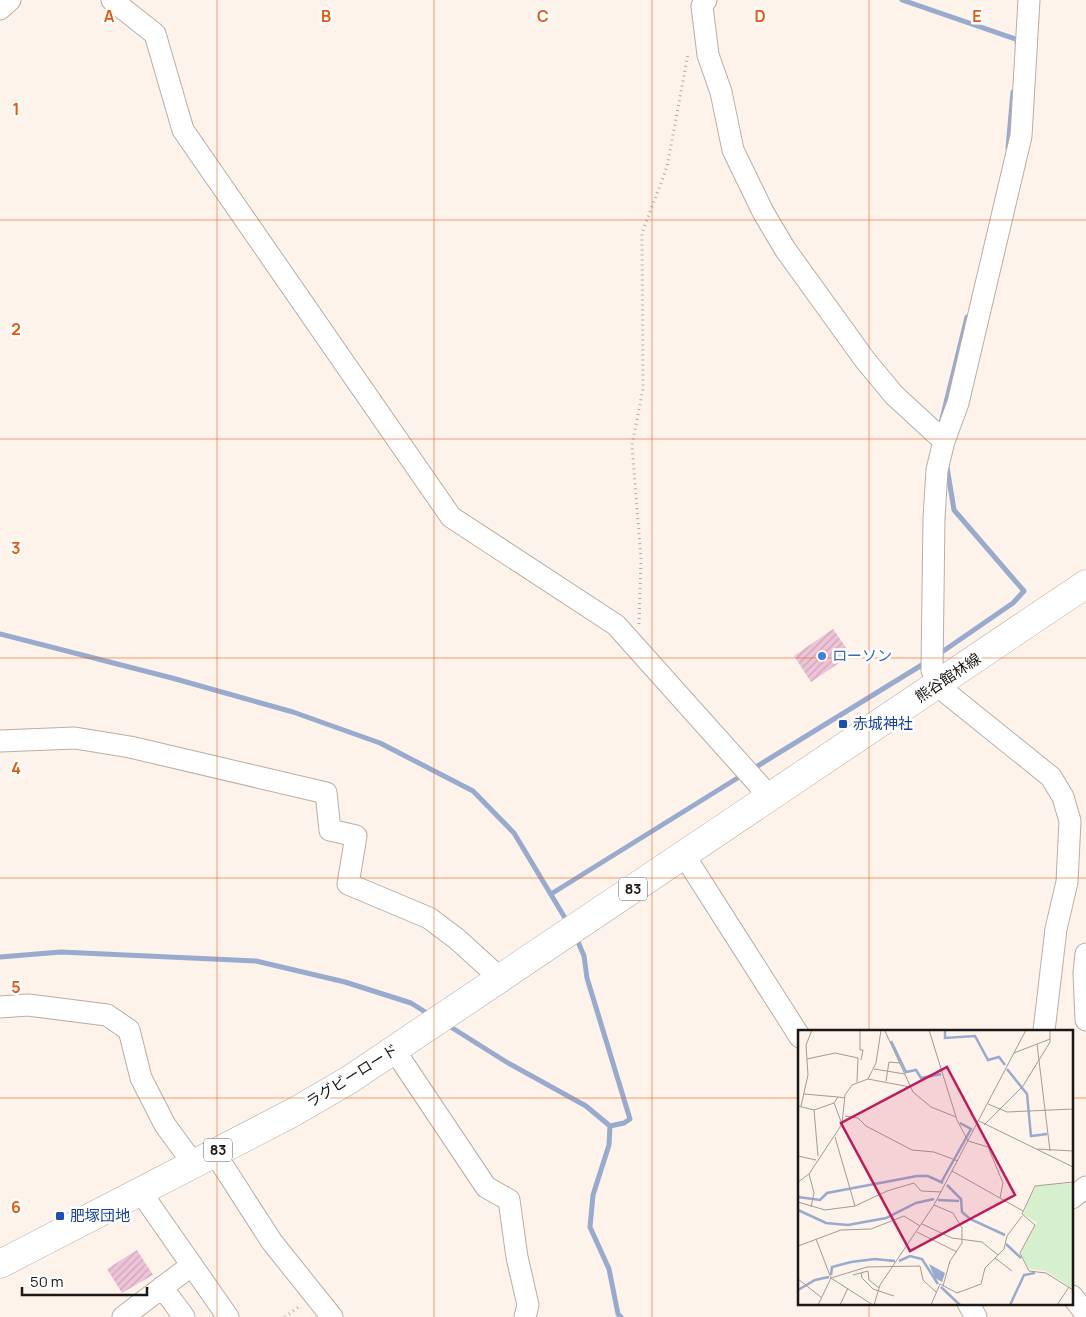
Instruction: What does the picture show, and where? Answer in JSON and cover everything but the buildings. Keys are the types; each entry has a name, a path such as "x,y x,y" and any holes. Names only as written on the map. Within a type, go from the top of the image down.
{"main road":[{"name":"熊谷館林線","path":"684,855 763,788 938,686 1086,584"},
{"name":"ラグビーロード","path":"0,1264 294,1112 395,1051 684,855"}],"street":[{"path":"112,0 155,34 183,130 451,517 616,626 763,788"},
{"path":"1029,0 1021,136 958,403 944,440 937,470 934,518 932,670 938,686 1051,777 1063,797 1070,821 1067,882 1056,929 1044,1030"},
{"path":"702,6 708,55 719,83 733,150 763,212 785,250 865,360 894,395 944,440"},
{"path":"0,741 75,738 130,747 326,793 330,830 356,836 348,884 429,918 458,939 501,979"},
{"path":"684,855 798,1034"},
{"path":"1086,954 1084,973 1086,1020"},
{"path":"0,1007 28,1005 107,1015 129,1030 141,1078 164,1125 203,1158 332,1317"},
{"path":"395,1051 486,1188 509,1200 517,1257 528,1305 525,1317"},
{"path":"1074,1196 1086,1187"},
{"path":"140,1191 228,1317"},
{"path":"123,1317 192,1265"},
{"path":"162,1287 184,1317"},
{"path":"1074,1299 1086,1314"},
{"path":"969,1304 976,1317"}],"path":[{"path":"639,651 641,559 632,445 644,389 642,233 667,166 690,45 702,6"}],"waterway":[{"path":"902,0 1018,40 1017,43"},
{"path":"1008,148 1013,92"},
{"path":"940,427 967,317"},
{"path":"939,654 1013,603 1024,591 954,510 947,467"},
{"path":"0,634 172,678 293,712 380,743 473,791 514,833 568,923"},
{"path":"751,770 925,663"},
{"path":"551,894 744,774"},
{"path":"576,937 584,956 587,978 630,1119 624,1123 610,1126"},
{"path":"0,957 61,952 256,961 345,982 411,1003 430,1015"},
{"path":"446,1024 508,1063 586,1106 610,1126"},
{"path":"610,1126 609,1145 593,1195 590,1227 609,1269 618,1314 621,1317"}],"place":[{"name":"ローソン","path":"822,656"},
{"name":"赤城神社","path":"843,724"},
{"name":"肥塚団地","path":"60,1216"}]}
